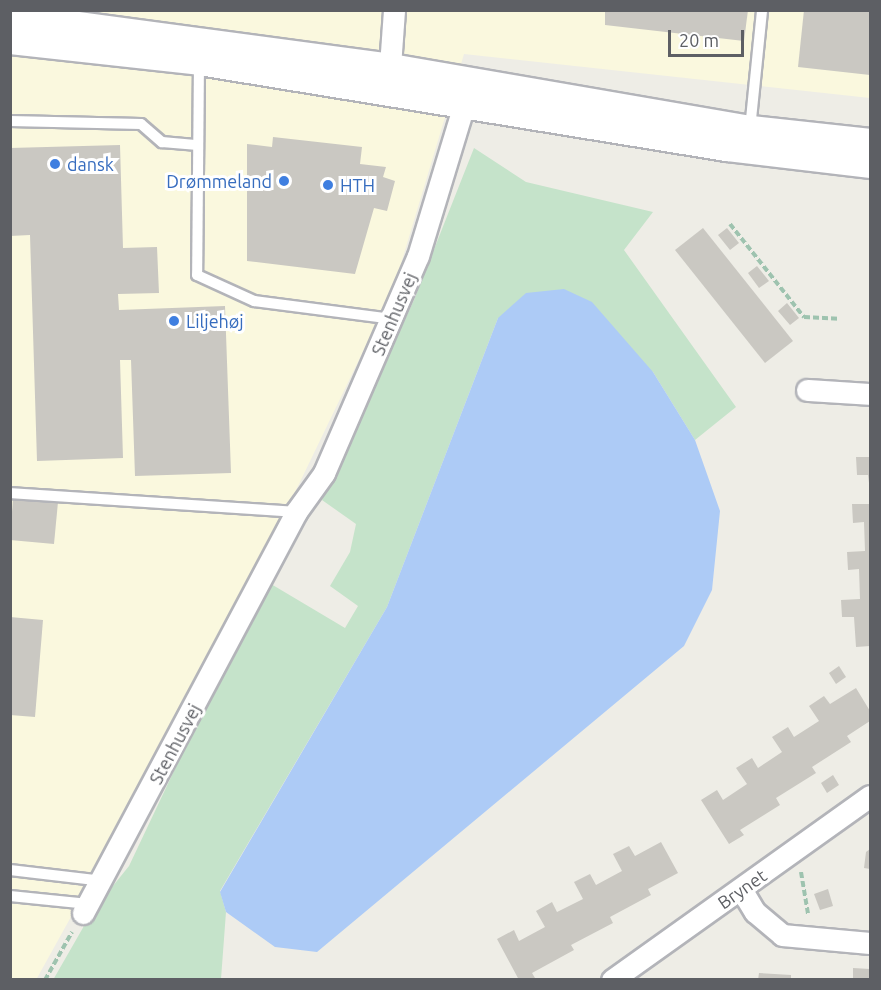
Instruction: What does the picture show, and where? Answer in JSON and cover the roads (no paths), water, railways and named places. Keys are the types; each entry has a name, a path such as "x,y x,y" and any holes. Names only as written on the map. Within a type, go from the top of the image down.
{"street":[{"path":"389,80 394,10"},
{"path":"10,16 201,51 468,94 726,147 870,164"},
{"path":"10,40 201,51"},
{"path":"468,94 870,142"},
{"name":"Stenhusvej","path":"86,908 103,881 296,512 324,474 418,256 468,94"},
{"path":"807,390 870,394"},
{"name":"Brynet","path":"612,980 797,850 870,795"},
{"path":"741,889 755,912 774,931 791,938 870,943"}],"lane":[{"path":"750,129 762,10"},
{"path":"201,51 197,275 254,301 392,319"},
{"path":"10,121 141,124 162,141 198,144"},
{"path":"818,136 870,131"},
{"path":"10,493 296,512"},
{"path":"10,870 103,881"},
{"path":"10,896 86,908"}],"water":[{"path":"564,289 592,302 653,372 695,440 720,511 712,590 684,646 317,952 275,947 226,912 220,892 387,607 498,318 526,293"}],"place":[{"name":"dansk","path":"55,164"},
{"name":"Drømmeland","path":"284,181"},
{"name":"HTH","path":"328,185"},
{"name":"Liljehøj","path":"174,321"}]}
